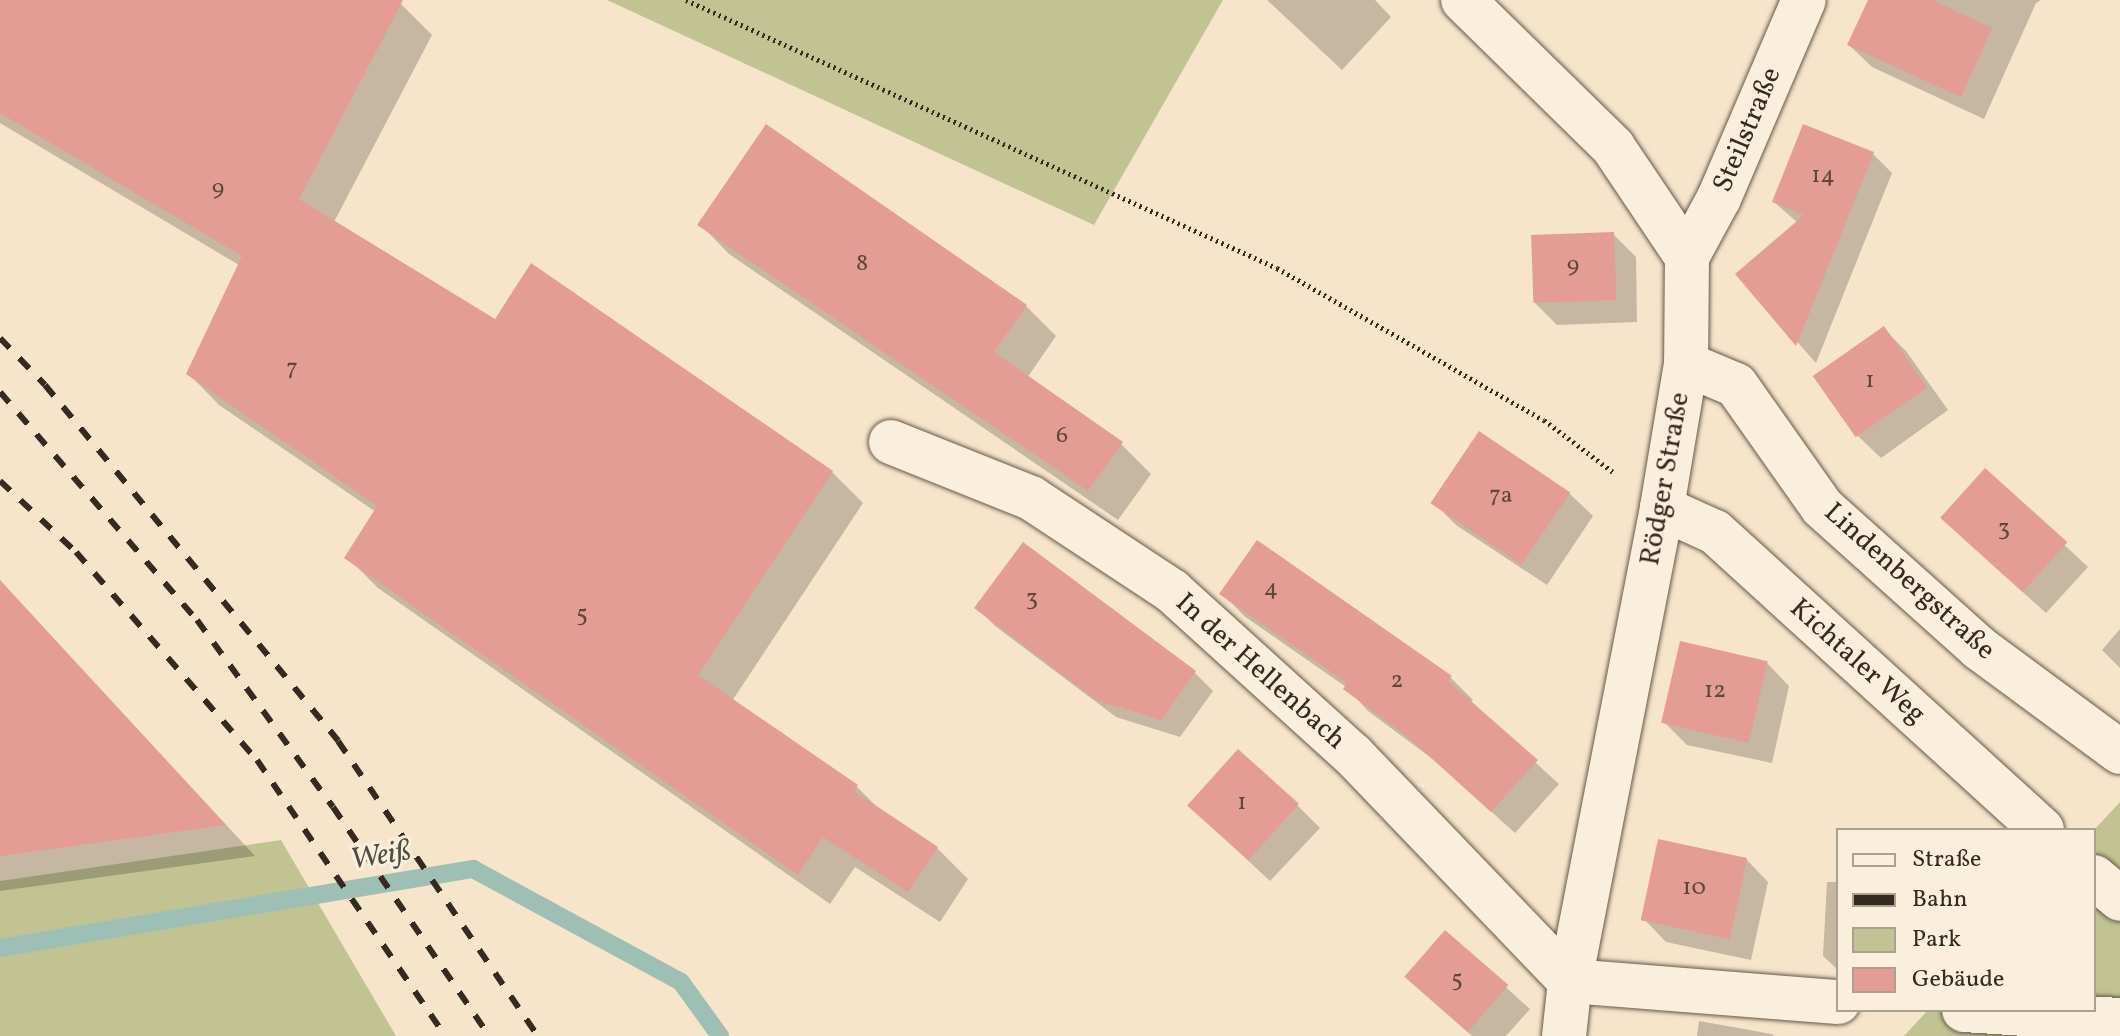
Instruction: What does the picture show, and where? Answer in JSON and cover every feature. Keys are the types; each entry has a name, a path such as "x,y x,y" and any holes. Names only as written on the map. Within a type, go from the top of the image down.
{"street":[{"path":"1463,0 1613,147 1687,257"},
{"name":"Steilstraße","path":"1687,257 1719,198 1804,0"},
{"name":"Rödger Straße","path":"1564,1036 1570,981 1662,508 1686,364 1687,257"},
{"name":"Lindenbergstraße","path":"1686,364 1736,385 1822,507 1979,648 2120,752"},
{"name":"In der Hellenbach","path":"891,442 1031,498 1172,591 1353,755 1570,981"},
{"name":"Kichtaler Weg","path":"1662,508 1715,532 2040,828"},
{"path":"2096,879 2120,899"},
{"path":"1570,981 1836,1002"},
{"path":"1995,1012 2120,1020"}],"path":[{"path":"686,0 1277,268 1544,420 1662,508"}],"green space":[{"path":"607,0 1223,0 1094,225"},
{"path":"2120,802 2120,1036 1904,1036 1926,1012 2096,1012 2096,828"},
{"path":"281,840 396,1036 0,1036 0,881"}],"building":[{"path":"0,0 403,0 299,199 495,319 531,263 833,471 698,675 858,785 854,791 938,847 908,892 823,837 798,875 344,558 377,506 186,374 242,256 0,113"},
{"path":"1868,0 1932,0 1992,28 1961,97 1847,45"},
{"path":"766,124 1027,305 994,352 1123,442 1088,491 697,225"},
{"path":"1803,124 1874,152 1796,346 1735,274 1804,215 1772,202"},
{"path":"1614,232 1616,300 1533,303 1531,235"},
{"path":"1884,326 1927,387 1856,437 1813,376"},
{"path":"1479,431 1570,493 1522,565 1430,503"},
{"path":"1985,468 2067,542 2023,592 1940,518"},
{"path":"1257,540 1452,676 1448,681 1538,760 1491,812 1409,738 1343,689 1347,683 1219,594"},
{"path":"1023,542 1196,671 1161,720 1096,700 974,608"},
{"path":"0,580 226,825 0,856"},
{"path":"1680,641 1768,661 1749,743 1661,723"},
{"path":"1238,749 1299,804 1248,860 1187,805"},
{"path":"1658,839 1747,858 1730,939 1641,920"},
{"path":"1445,930 1508,985 1468,1032 1404,977"}],"waterway":[{"name":"Weiß","path":"0,948 473,869 681,982 720,1036"}],"railway":[{"path":"0,338 45,385 338,741 538,1036"},
{"path":"0,392 197,620 333,807 489,1036"},
{"path":"0,481 76,552 257,760 445,1036"}]}
